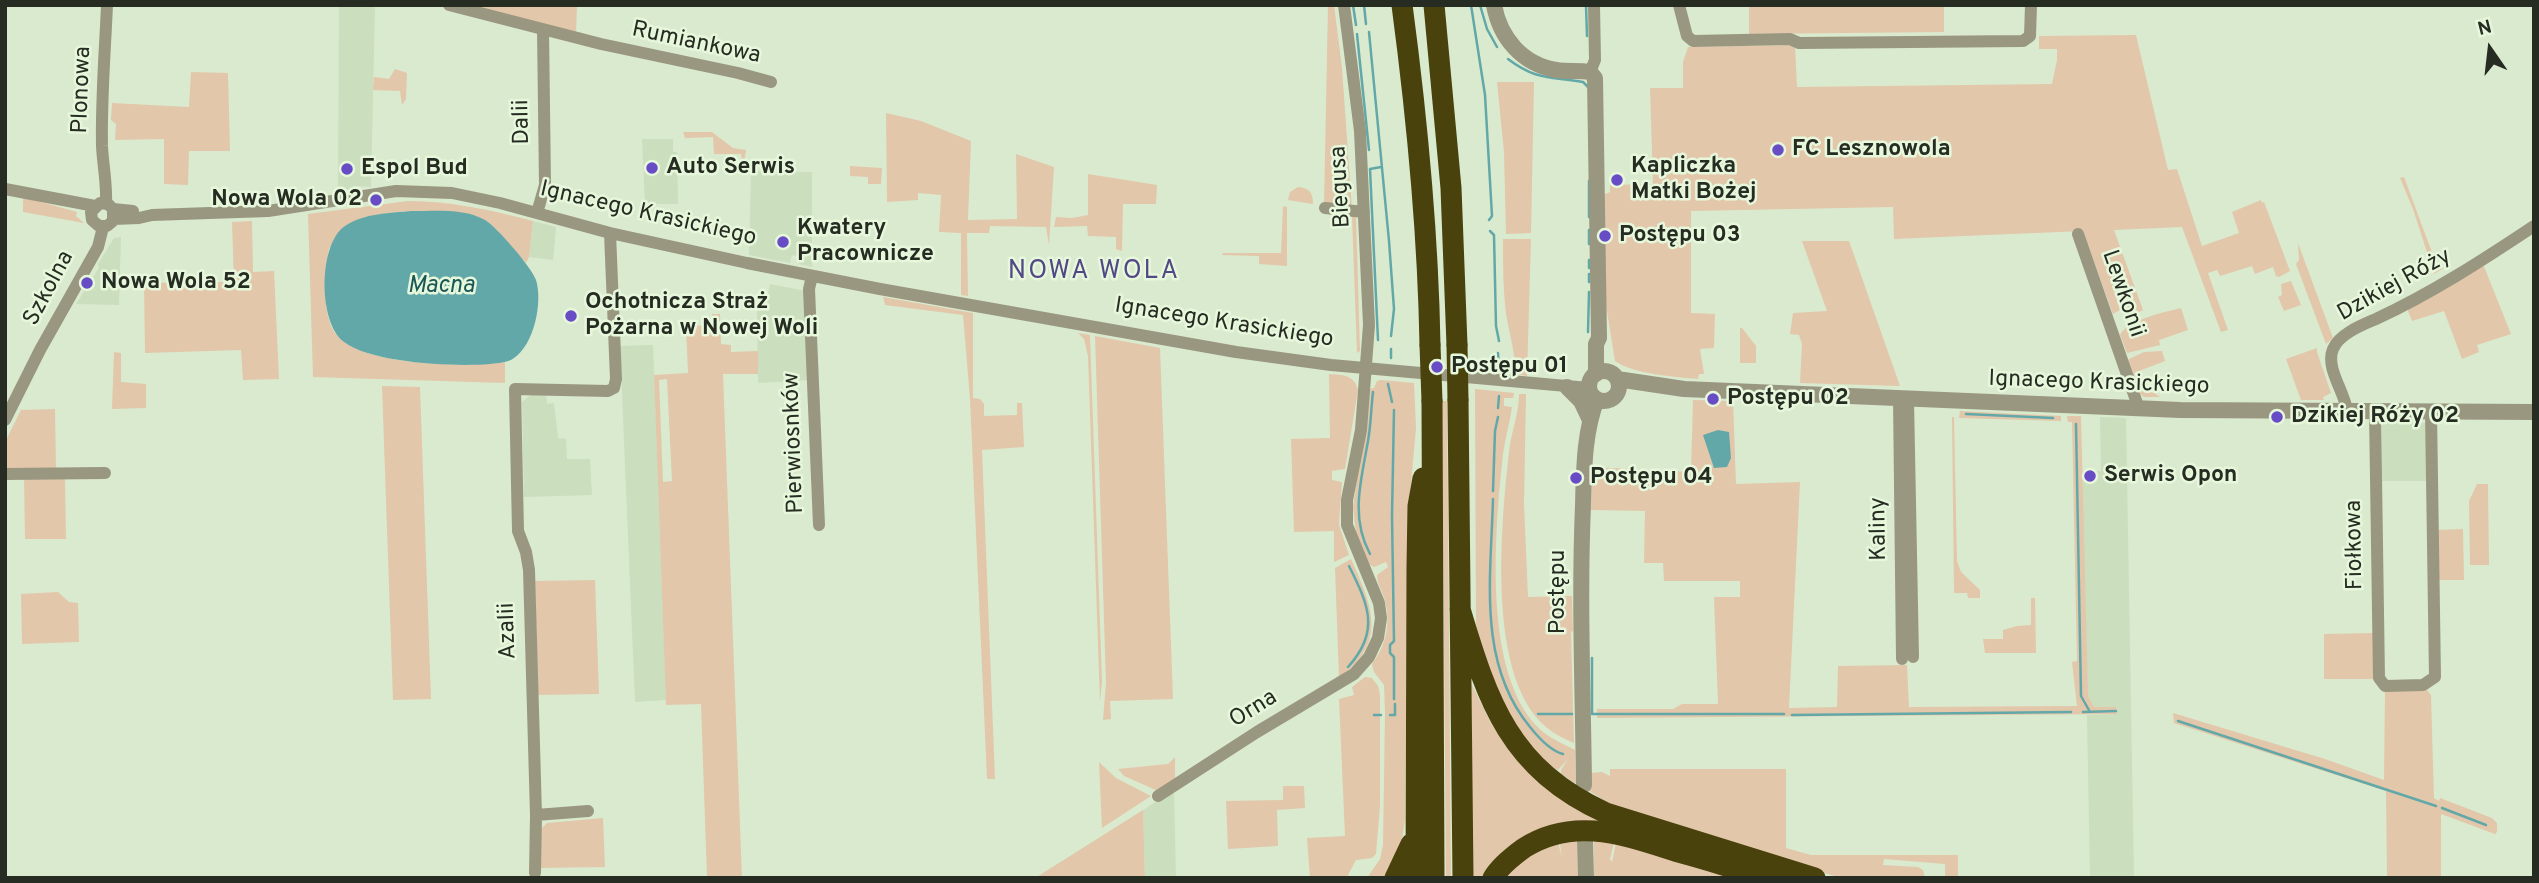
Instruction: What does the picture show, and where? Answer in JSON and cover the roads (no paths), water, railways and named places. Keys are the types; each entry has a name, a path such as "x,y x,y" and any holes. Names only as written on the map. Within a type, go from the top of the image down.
{"highway":[{"path":"1402,5 1421,169 1429,271 1434,878"},
{"path":"1434,5 1451,188 1457,345 1463,878"},
{"path":"1416,878 1418,506 1432,432"},
{"path":"1460,609 1485,690 1498,714 1527,757 1558,786 1606,814 1815,878"},
{"path":"1395,878 1416,829"},
{"path":"1493,878 1516,853 1533,843 1557,833 1582,829 1621,835 1763,878"}],"street":[{"name":"Plonowa","path":"102,213 107,180 104,176 103,126 107,5"},
{"name":"Rumiankowa","path":"449,5 601,44 738,72 771,82"},
{"name":"Biegusa","path":"1344,5 1360,131 1369,326 1360,437 1346,506 1350,535 1381,611 1378,638 1369,657"},
{"path":"1494,5 1504,34 1524,57 1556,70 1590,72"},
{"path":"1590,72 1595,60 1594,5"},
{"path":"1679,5 1687,36 1693,41 1790,39 1799,43 2023,41 2030,36 2031,5"},
{"name":"Dalii","path":"537,213 545,185 543,29"},
{"path":"1590,72 1595,80 1599,338 1603,345 1605,362 1604,384"},
{"name":"Ignacego Krasickiego","path":"5,189 70,200 102,213 152,215 268,211 376,194 419,191 452,193 610,233 812,276 1247,354 1567,387 1655,384 1662,387 2139,409 2534,412"},
{"path":"1325,208 1364,212"},
{"name":"Szkolna","path":"5,420 93,253 91,247 102,213"},
{"name":"Dzikiej Róży","path":"2347,411 2331,360 2338,341 2360,326 2460,275 2534,226"},
{"name":"Azalii","path":"535,873 536,815 528,570 526,552 518,531 515,389 608,391 614,388 616,379 610,233"},
{"name":"Lewkonii","path":"2078,234 2139,409"},
{"name":"Pierwiosnków","path":"812,276 809,289 819,525"},
{"name":"Postępu","path":"1584,785 1581,547 1590,420 1604,384"},
{"path":"1567,387 1581,401 1590,420"},
{"name":"Kaliny","path":"1904,399 1908,658"},
{"name":"Fiołkowa","path":"2375,411 2379,678 2385,686 2423,685 2435,677 2431,412"},
{"path":"5,474 105,473"},
{"name":"Orna","path":"1158,796 1257,732 1335,687 1354,674 1369,657"},
{"path":"536,815 588,811"},
{"path":"1585,839 1586,878"}],"water":[{"name":"Macna","path":"412,211 449,211 477,216 485,220 514,248 528,267 538,289 537,311 532,333 521,352 514,358 474,365 393,359 357,349 344,342 335,332 329,318 325,284 326,266 336,235 345,226 361,218"},
{"path":"1718,430 1729,432 1731,458 1727,467 1714,468 1703,435"}],"waterway":[{"path":"1353,5 1356,25"},
{"path":"1364,5 1366,24"},
{"path":"1471,5 1485,95 1492,216 1489,220"},
{"path":"1480,5 1487,29 1497,47"},
{"path":"1586,5 1587,36"},
{"path":"1369,32 1394,309 1391,336"},
{"path":"1357,34 1369,150"},
{"path":"1508,59 1527,71 1583,82 1588,87"},
{"path":"1378,340 1370,169 1381,167"},
{"path":"1589,181 1589,217"},
{"path":"1589,230 1589,244"},
{"path":"1490,231 1494,235 1496,326 1499,341"},
{"path":"1589,260 1589,268"},
{"path":"1589,274 1589,282"},
{"path":"1588,332 1589,292"},
{"path":"1391,349 1391,358"},
{"path":"1498,353 1499,369"},
{"path":"1388,384 1392,402"},
{"path":"1370,554 1360,526 1359,499 1373,392"},
{"path":"1498,408 1499,396"},
{"path":"1394,410 1394,641 1390,645 1390,653 1394,657 1394,699"},
{"path":"1966,414 2053,418"},
{"path":"1493,491 1498,417"},
{"path":"2076,424 2081,696 2090,712"},
{"path":"1493,499 1490,589 1494,647 1513,702 1541,739 1549,747 1563,754"},
{"path":"1348,667 1365,641 1368,629 1366,605 1349,566"},
{"path":"1592,658 1592,714 1784,714"},
{"path":"1390,715 1395,715 1395,704"},
{"path":"2083,712 2116,711"},
{"path":"1792,715 2071,712"},
{"path":"1538,714 1572,714"},
{"path":"1374,715 1381,715"},
{"path":"2178,721 2436,806"},
{"path":"2442,808 2486,825"}],"place":[{"name":"FC Lesznowola","path":"1778,150"},
{"name":"Auto Serwis","path":"652,168"},
{"name":"Espol Bud","path":"347,169"},
{"name":"Kapliczka Matki Bożej","path":"1617,180"},
{"name":"Nowa Wola 02","path":"376,200"},
{"name":"Postępu 03","path":"1605,236"},
{"name":"Kwatery Pracownicze","path":"783,242"},
{"name":"Nowa Wola 52","path":"87,283"},
{"name":"Ochotnicza Straż Pożarna w Nowej Woli","path":"571,316"},
{"name":"Postępu 01","path":"1437,367"},
{"name":"Postępu 02","path":"1713,399"},
{"name":"Dzikiej Róży 02","path":"2277,417"},
{"name":"Serwis Opon","path":"2090,476"},
{"name":"Postępu 04","path":"1576,478"}],"district":[{"name":"NOWA WOLA","path":"1094,273"}]}
